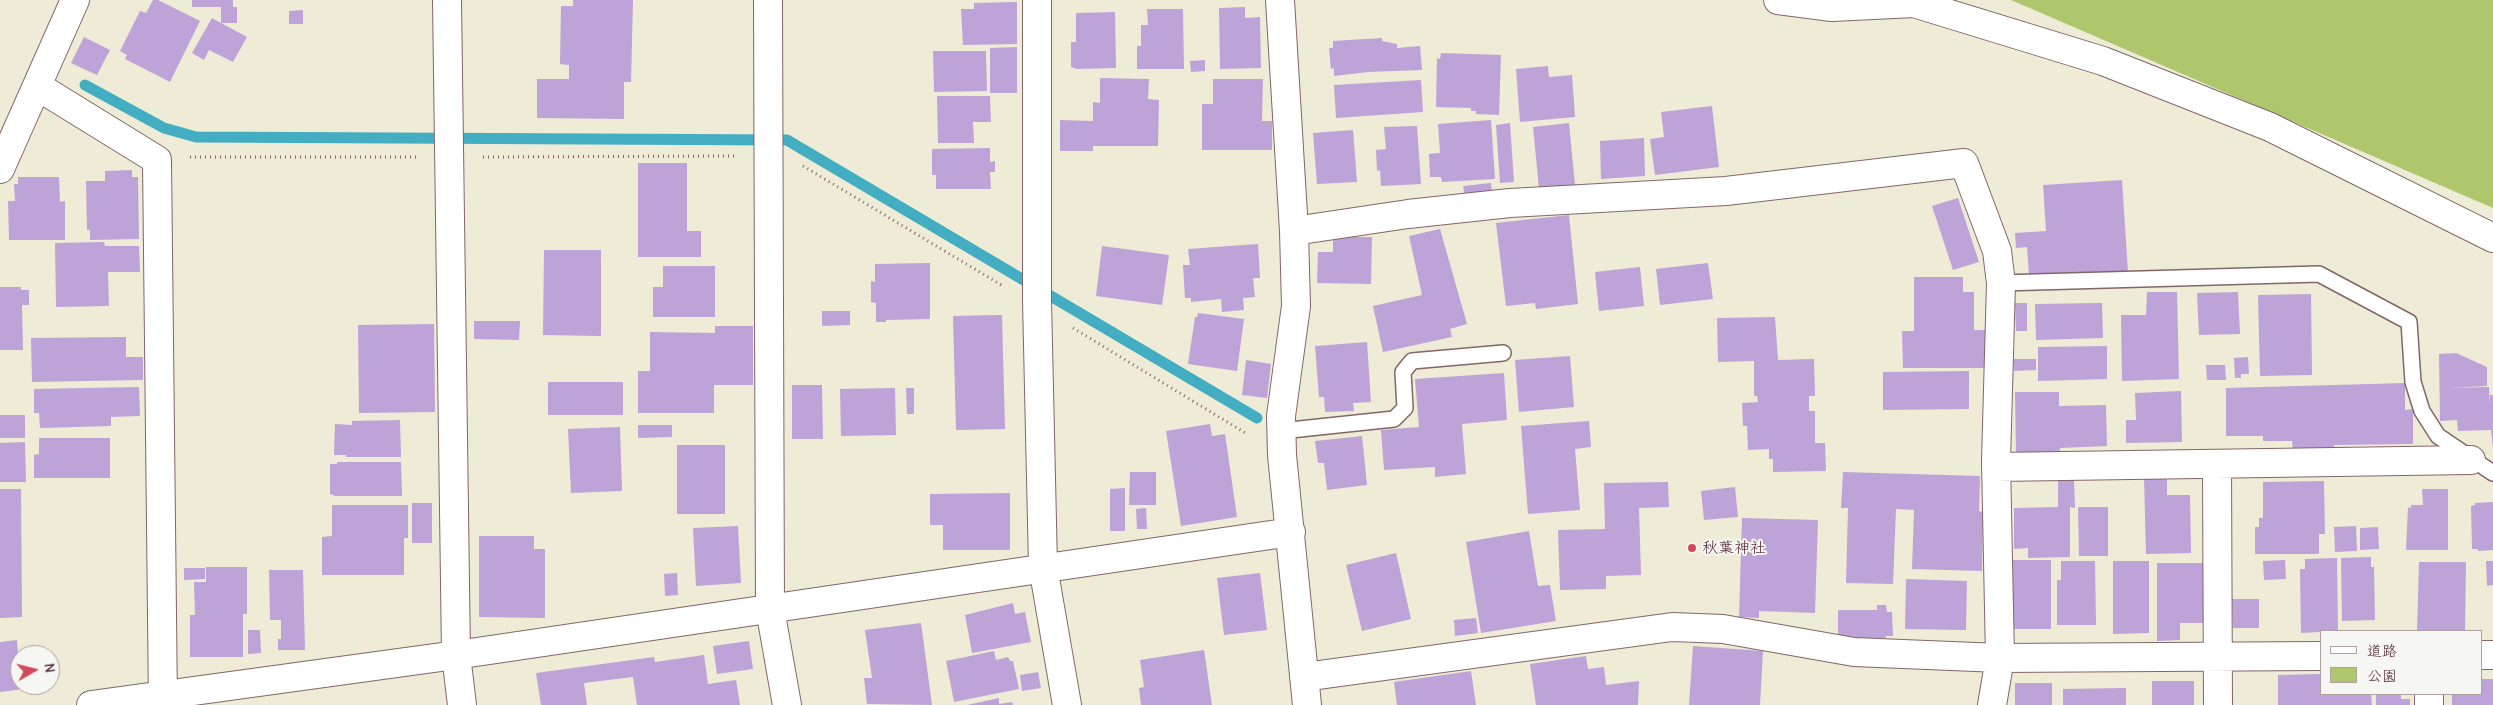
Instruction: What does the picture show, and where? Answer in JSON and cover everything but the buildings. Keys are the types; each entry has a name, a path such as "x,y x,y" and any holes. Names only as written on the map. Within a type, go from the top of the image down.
{"street":[{"path":"0,169 75,0"},
{"path":"447,0 456,654 462,705"},
{"path":"768,0 770,609 787,705"},
{"path":"1036,0 1037,300 1043,567 1067,705"},
{"path":"1280,0 1294,231 1296,306 1281,416 1281,431 1307,705"},
{"path":"1778,0 1832,7 1910,2 2103,61 2270,127 2493,238"},
{"path":"37,86 158,160 163,700"},
{"path":"1294,231 1408,214 1510,203 1726,191 1964,163 1997,251 2001,282 1996,467 2000,658 1992,705"},
{"path":"1996,467 2217,464 2482,466"},
{"path":"2217,464 2218,705"},
{"path":"91,705 163,700 456,654 1291,532"},
{"path":"1304,677 1672,627 1723,629 1854,652 2000,658 2320,656"}],"lane":[{"path":"2001,282 2319,274 2409,322 2413,382 2422,411 2438,436 2482,466"},
{"path":"1281,431 1394,419 1405,408 1403,372 1412,360 1503,353"}],"green space":[{"path":"2011,0 2493,0 2493,208"}],"waterway":[{"path":"85,85 164,128 196,137 787,140 1257,418"}],"place":[{"name":"秋葉神社","path":"1692,548"}]}
